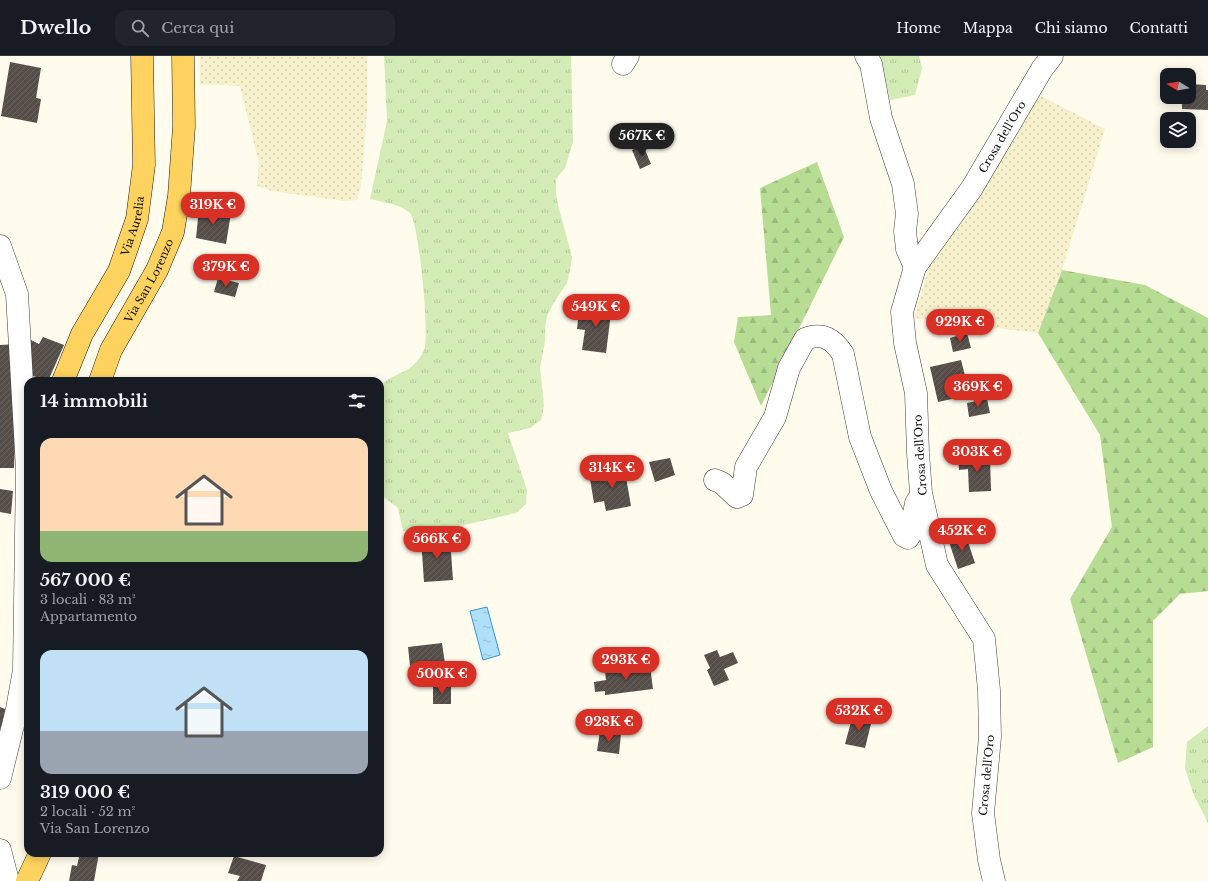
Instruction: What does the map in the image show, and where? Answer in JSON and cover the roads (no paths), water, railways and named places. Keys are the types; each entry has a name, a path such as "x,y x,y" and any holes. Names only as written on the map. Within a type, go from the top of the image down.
{"main road":[{"name":"Via Aurelia","path":"65,377 82,334 119,271 137,219 144,165 142,56"},
{"name":"Via San Lorenzo","path":"101,377 111,350 158,270 173,232 179,196 184,126 183,56"},
{"path":"27,881 38,857"}],"street":[{"path":"866,56 871,64 881,118 902,184 907,214 905,231 907,249 915,267"},
{"name":"Crosa dell'Oro","path":"994,881 989,860 983,813 990,737 989,690 984,639 937,565 921,493 916,393 905,343 902,312 915,267 972,188 1042,69 1052,56"},
{"path":"0,246 17,294 24,406"},
{"path":"715,480 737,497 742,495 746,467 775,416 789,368 805,339 815,335 836,343 843,354 860,437 880,492 904,536 908,538 910,535 916,503 921,493"},
{"path":"0,778 17,709 24,670"},
{"path":"0,850 8,881"}],"water":[{"path":"487,607 500,655 483,660 470,611"}]}
